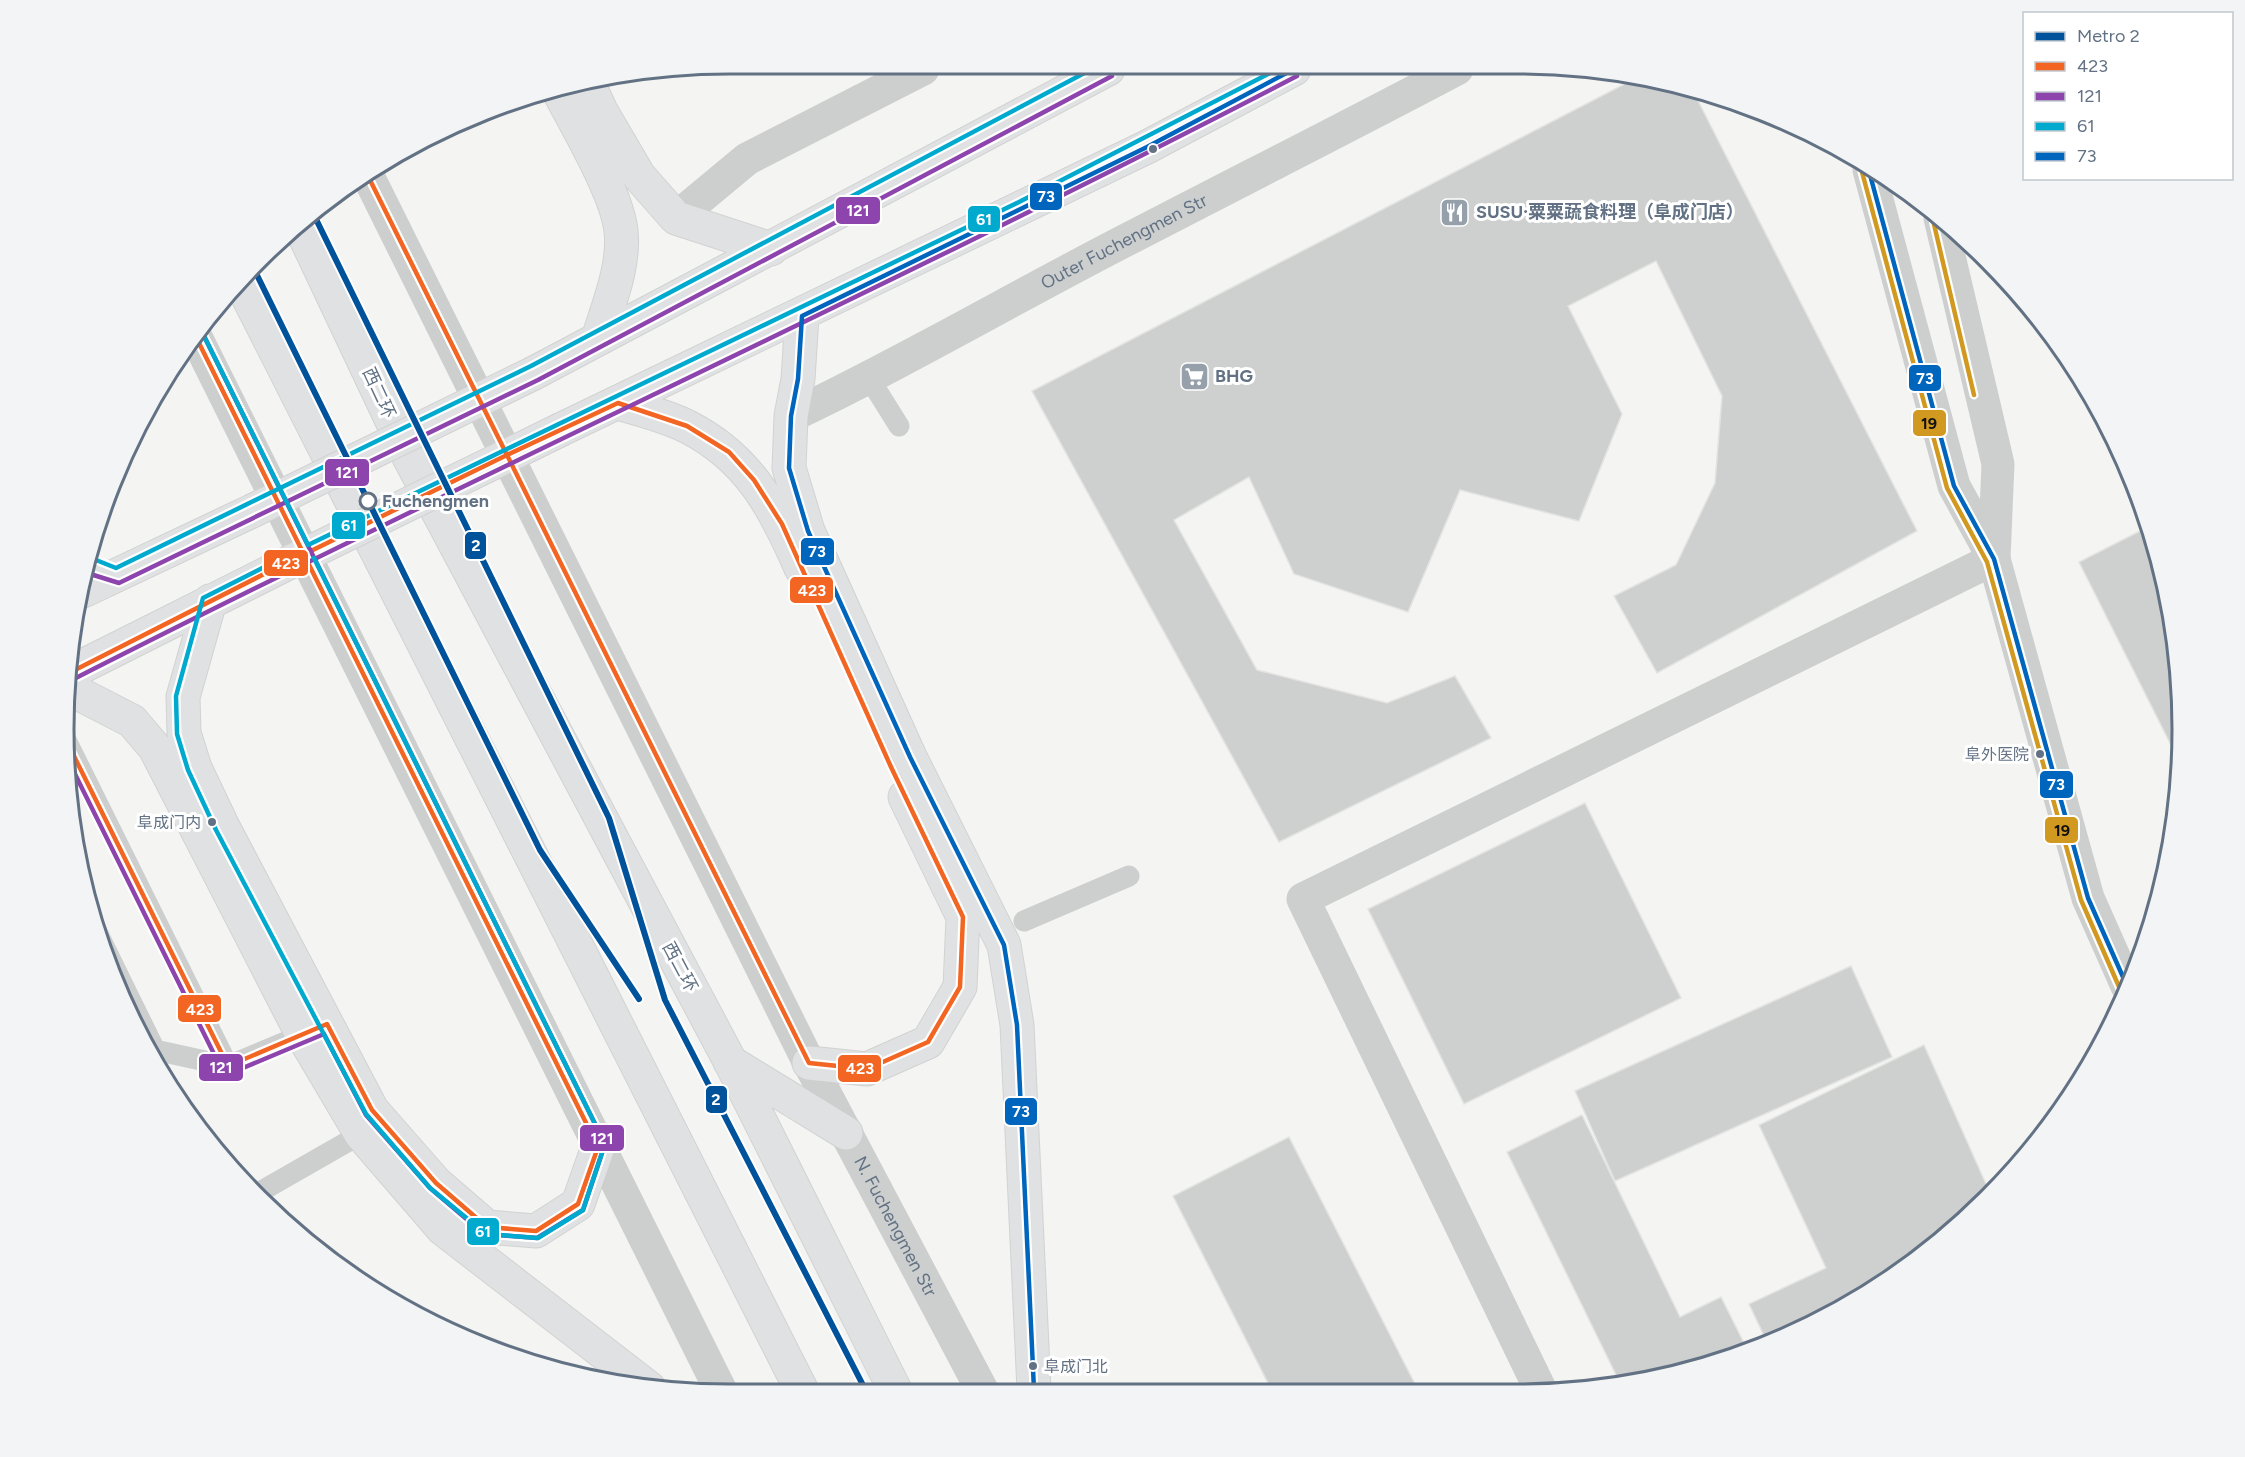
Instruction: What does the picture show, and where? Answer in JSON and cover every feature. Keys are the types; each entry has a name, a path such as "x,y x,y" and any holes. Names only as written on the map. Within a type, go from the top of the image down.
{"main road":[{"path":"90,583 102,571 252,511 534,373 1099,74"},
{"path":"77,669 210,601 562,429 802,316 1147,147 1285,74"},
{"path":"590,88 639,176 676,218 771,249"},
{"path":"561,96 609,193 621,231 619,266 598,339"},
{"name":"西二环","path":"303,231 410,459 730,1062 892,1384"},
{"path":"244,288 798,1384"},
{"path":"802,316 798,379 791,416 789,468 808,531 910,757 1004,945 1017,1025 1034,1384"},
{"path":"618,403 687,426 729,452 754,480 782,524 891,767 963,917 960,987 928,1042 867,1069 809,1064"},
{"path":"210,601 183,697 184,733 195,768 361,1134 443,1229 634,1377"},
{"path":"75,690 132,722 155,748 315,1030 372,1110 435,1183 487,1227 536,1231 578,1204 598,1148"},
{"path":"730,1062 846,1133"}],"street":[{"path":"676,218 747,159 913,74"},
{"name":"Outer Fuchengmen Str","path":"791,416 869,378 1138,234 1232,188 1448,74"},
{"path":"1871,178 1954,486 1994,558 2088,898 2123,977"},
{"name":"N. Fuchengmen Str","path":"370,181 809,1064 979,1384"},
{"path":"1943,232 1998,464 1994,558"},
{"path":"199,344 717,1383"},
{"path":"1538,1383 1303,899 1994,558"}],"lane":[{"path":"869,378 899,426"},
{"path":"75,757 228,1066"},
{"path":"1024,921 1088,896 1129,876"},
{"path":"158,1051 228,1066 315,1030"},
{"path":"263,1190 361,1134"}],"building":[{"path":"1626,83 1697,99 1917,531 1657,673 1614,596 1676,565 1715,483 1722,396 1656,261 1568,306 1622,414 1579,521 1460,490 1408,612 1294,574 1249,477 1174,520 1257,670 1387,703 1455,676 1491,738 1279,842 1032,391"},
{"path":"2140,531 2159,601 2166,643 2170,686 2171,745 2079,562"},
{"path":"1585,803 1681,998 1464,1104 1368,909"},
{"path":"1851,966 1892,1057 1615,1181 1575,1091"},
{"path":"1924,1045 1986,1185 1948,1221 1880,1273 1844,1296 1764,1335 1749,1304 1826,1268 1759,1125"},
{"path":"1582,1115 1680,1317 1721,1297 1744,1343 1686,1361 1616,1376 1507,1152"},
{"path":"1289,1137 1415,1384 1268,1384 1173,1196"}],"metro line":[{"name":"2","path":"316,220 609,818 665,1000 862,1384"},
{"name":"2","path":"257,274 540,850 639,999"}],"transit line":[{"name":"61","path":"96,560 116,568 531,366 1083,74"},
{"name":"61","path":"204,337 308,545 1019,202 1268,74"},
{"name":"73","path":"1034,1384 1017,1025 1004,945 910,757 808,531 789,468 791,416 798,379 802,316 1147,147 1285,74"},
{"name":"121","path":"92,575 119,583 538,380 1112,76"},
{"name":"121","path":"76,678 223,604 992,230 1297,76"},
{"name":"19","path":"1862,173 1947,488 1987,562 2081,900 2119,986"},
{"name":"73","path":"1871,178 1954,486 1994,559 2088,898 2123,977"},
{"name":"423","path":"370,181 507,455"},
{"name":"19","path":"1934,225 1974,395"},
{"name":"121","path":"75,775 223,1072 231,1073 324,1034 366,1115 430,1188 484,1234 537,1238 583,1210 605,1144 204,337"},
{"name":"423","path":"75,757 228,1066 327,1024 372,1110 436,1183 487,1227 536,1231 578,1204 598,1147 199,344"},
{"name":"423","path":"618,403 687,426 729,452 754,480 782,524 891,767 963,917 960,987 928,1042 867,1069 809,1063 507,455 618,403"},
{"name":"423","path":"77,669 507,455"},
{"name":"61","path":"294,552 203,598 176,696 177,734 188,770 216,830 366,1114 430,1188 486,1234 538,1238 583,1210 605,1144 314,558"}],"place":[{"name":"SUSU·粟粟蔬食料理（阜成门店）","path":"1455,212"},
{"name":"BHG","path":"1194,376"},
{"name":"Fuchengmen","path":"368,501"},
{"name":"阜外医院","path":"2040,754"},
{"name":"阜成门内","path":"212,822"},
{"name":"阜成门北","path":"1033,1366"}]}
